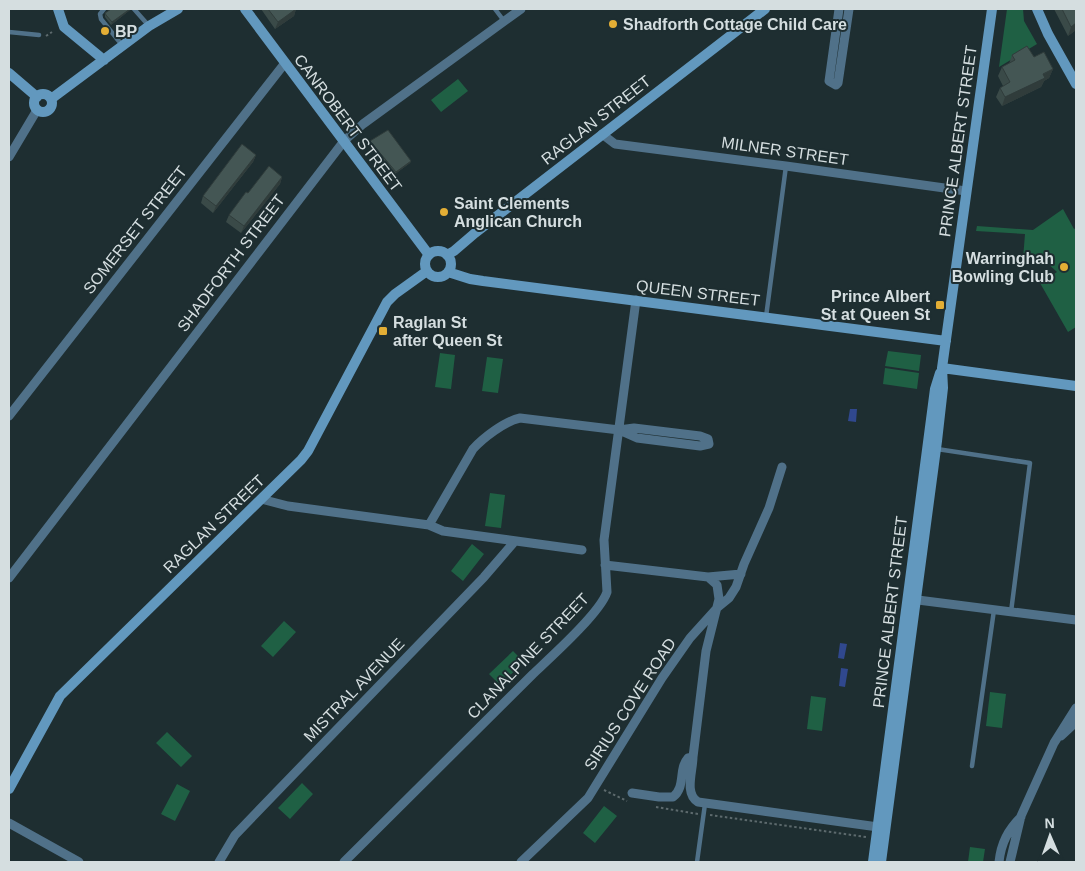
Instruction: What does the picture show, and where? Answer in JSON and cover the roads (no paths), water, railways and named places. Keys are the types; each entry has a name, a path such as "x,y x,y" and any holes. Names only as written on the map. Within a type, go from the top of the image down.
{"street":[{"path":"58,9 64,27 104,60"},
{"path":"36,96 34,104 37,110 43,112 48,110 51,100 149,26 178,9"},
{"name":"CANROBERT STREET","path":"245,9 428,255"},
{"name":"SHADFORTH STREET","path":"9,577 344,141 363,124 521,9"},
{"name":"RAGLAN STREET","path":"446,255 454,251 765,9"},
{"path":"840,9 829,81 836,84 838,82 850,9"},
{"name":"PRINCE ALBERT STREET","path":"881,862 935,389 942,368 992,9"},
{"path":"1037,9 1048,34 1076,84"},
{"path":"836,30 846,32"},
{"name":"SOMERSET STREET","path":"9,416 284,63"},
{"path":"9,73 36,96"},
{"path":"36,96 44,94 51,100"},
{"path":"9,157 37,110"},
{"name":"MILNER STREET","path":"602,134 615,144 966,191"},
{"path":"435,252 446,255 450,261 448,272 437,277 427,271 425,262 428,255 435,252"},
{"name":"RAGLAN STREET","path":"9,789 60,696 301,460 308,451 387,302 427,271"},
{"name":"QUEEN STREET","path":"448,272 470,279 946,341"},
{"name":"CLANALPINE STREET","path":"344,862 547,661 596,610 605,598 604,540 636,300"},
{"path":"942,368 1076,386"},
{"name":"PRINCE ALBERT STREET","path":"873,862 935,449 943,388 942,368"},
{"path":"429,525 473,449 482,440 510,421 525,418 619,430 634,428 700,436 708,439 709,444 700,446 637,438 619,430"},
{"name":"SIRIUS COVE ROAD","path":"521,862 583,803 662,678 690,638 733,592 766,515 782,467"},
{"path":"261,498 288,506 429,525 443,531 582,550"},
{"name":"MISTRAL AVENUE","path":"219,862 235,835 484,577 515,541"},
{"path":"604,564 708,577 741,574"},
{"path":"708,577 713,580 719,591 718,607 706,651 693,757 691,795 694,800 705,804 878,827"},
{"path":"912,599 1076,620"},
{"path":"1010,862 1021,816 1054,743 1076,708"},
{"path":"1054,743 1076,722"},
{"path":"631,798 673,797 681,788 684,764 688,758 693,757"},
{"path":"999,862 1002,845 1010,828 1021,816"},
{"path":"9,823 79,862"}],"lane":[{"path":"104,9 100,14 101,19 123,46"},
{"path":"134,9 149,26"},
{"path":"495,9 504,21"},
{"path":"9,32 39,35"},
{"path":"766,317 786,166"},
{"path":"935,449 1030,462 1011,613"},
{"path":"972,766 994,610"},
{"path":"696,862 705,804"}],"water":[{"path":"850,409 857,409 856,422 848,421"},
{"path":"840,643 847,644 844,659 838,658"},
{"path":"841,668 848,669 845,687 839,686"}],"place":[{"name":"Shadforth Cottage Child Care","path":"613,24"},
{"name":"BP","path":"105,31"},
{"name":"Saint Clements Anglican Church","path":"444,212"},
{"name":"Warringhah Bowling Club","path":"1064,267"},
{"name":"Prince Albert St at Queen St","path":"940,305"},
{"name":"Raglan St after Queen St","path":"383,331"}]}
